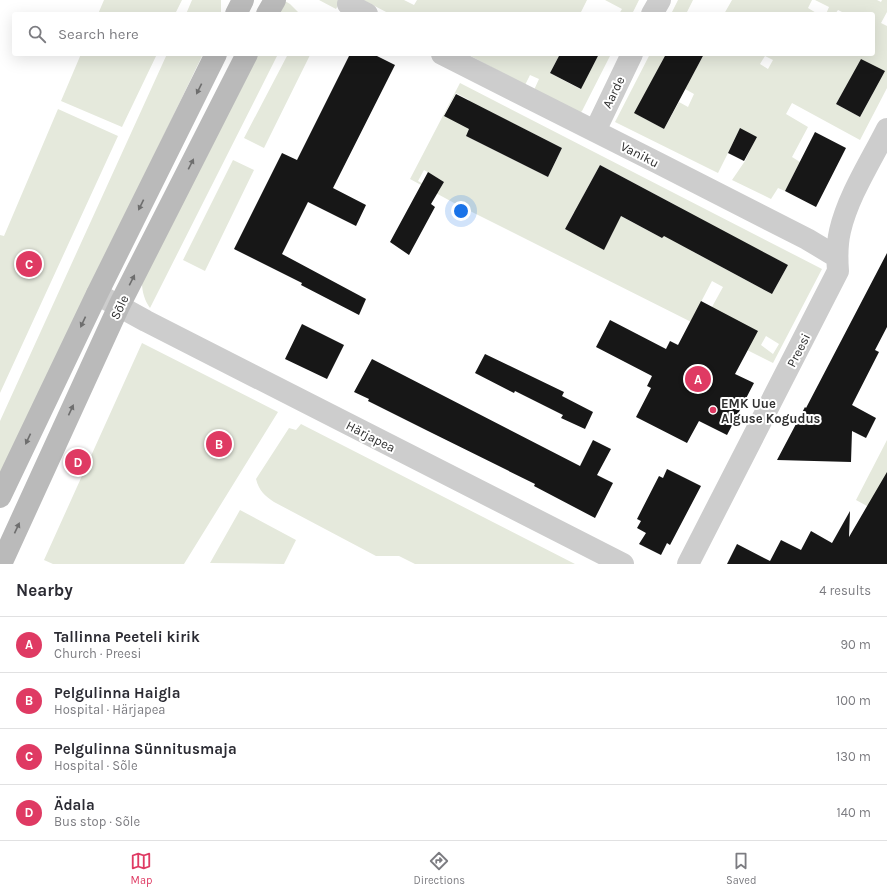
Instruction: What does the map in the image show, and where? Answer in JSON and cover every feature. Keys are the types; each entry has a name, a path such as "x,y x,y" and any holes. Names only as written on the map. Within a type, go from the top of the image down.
{"main road":[{"path":"237,12 243,0"},
{"path":"269,12 275,0"},
{"name":"Sõle","path":"0,497 97,294 215,56"},
{"name":"Sõle","path":"1,564 119,306 246,56"}],"street":[{"path":"653,12 660,0"},
{"name":"Vaniku","path":"446,56 794,232 837,257"},
{"name":"Aarde","path":"594,131 631,56"},
{"name":"Preesi","path":"688,564 838,271 838,241 843,219 856,189 887,129"},
{"name":"Härjapea","path":"97,294 167,332 623,564"}],"shaded area":[{"path":"104,0 182,0 176,12 99,12"},
{"path":"192,0 221,0 221,12 187,12"},
{"path":"319,0 341,0 336,9"},
{"path":"363,0 404,0 414,5 417,0 587,0 581,12 386,12"},
{"path":"605,0 639,0 633,12 620,12 622,9"},
{"path":"678,0 693,0 687,12 672,12"},
{"path":"732,0 812,0 808,8 815,12 725,12"},
{"path":"815,0 877,0 881,2 882,0 887,0 887,12 881,23 887,26 887,88 860,140 792,103 786,114 808,127 792,157 800,162 785,191 778,188 771,199 732,180 745,161 756,137 740,129 718,173 615,122 649,56 665,56 635,113 664,129 679,102 688,107 694,94 685,89 703,56 765,56 875,56 875,12 842,12 838,10 836,12 827,12 829,7","holes":["765,56 773,60 768,69 760,64","850,80 873,93 860,117 836,104"]},
{"path":"285,1 298,12 279,12"},
{"path":"80,56 156,56 122,127 61,101"},
{"path":"166,56 202,56 0,475 0,421"},
{"path":"256,56 277,56 150,308 144,296 142,283"},
{"path":"287,56 310,56 264,148 244,138"},
{"path":"471,56 559,56 550,73 580,89 598,56 610,56 580,113 534,90 539,79 530,75 525,85"},
{"path":"460,83 822,269 773,363 456,204 410,179","holes":["456,93 469,100 457,122 444,115","481,107 562,148 548,177 466,136","600,165 679,207 662,238 583,196","424,170 444,182 438,192 418,181","574,212 613,232 604,249 565,229","706,223 788,265 772,294 692,251","712,281 723,287 702,325 692,319","766,336 779,344 773,354 761,345"]},
{"path":"58,109 118,136 0,393 0,235 4,236"},
{"path":"233,160 254,170 205,271 183,260"},
{"path":"142,343 278,412 184,564 53,564 44,560"},
{"path":"301,424 575,564 415,564 399,556 376,556 274,502 265,495 259,487 256,479 289,428 296,430"},
{"path":"887,440 887,496 867,506 856,500"},
{"path":"240,510 296,540 284,564 210,563"}],"building":[{"path":"349,56 377,56 395,65 333,188 366,205 356,226 308,202 282,254 366,299 359,315 301,285 302,283 234,249 282,153 297,160"},
{"path":"559,56 598,56 581,89 550,73"},
{"path":"665,56 703,56 664,129 634,113"},
{"path":"861,59 885,71 860,117 836,104"},
{"path":"456,94 562,148 548,177 466,136 469,129 444,116"},
{"path":"740,128 757,137 744,161 728,153"},
{"path":"815,132 846,148 816,207 785,191"},
{"path":"600,165 788,265 772,294 664,236 662,238 621,216 604,250 565,229"},
{"path":"428,172 444,182 431,204 435,207 409,255 390,242"},
{"path":"887,253 887,327 875,350 879,352 852,405 876,418 866,438 852,431 851,462 777,460 805,407 806,408"},
{"path":"701,301 758,331 735,374 754,383 727,435 699,421 687,443 636,417 651,388 647,386 652,376 596,347 610,320 666,349 670,341 678,345"},
{"path":"302,324 344,345 327,379 285,359"},
{"path":"485,354 564,392 562,396 593,412 585,429 561,418 563,415 515,391 514,393 475,373"},
{"path":"372,359 580,466 593,440 611,449 597,475 613,483 595,518 534,486 535,484 368,401 369,399 354,392"},
{"path":"667,469 701,486 670,545 667,543 661,555 639,544 646,533 637,528 641,521 637,519 659,476 663,478"},
{"path":"887,472 887,564 727,564 737,544 770,561 781,540 801,550 811,531 832,543 850,511 849,537"}],"place":[{"name":"Pelgulinna Sünnitusmaja","path":"29,264"},
{"name":"Tallinna Peeteli kirik","path":"698,379"},
{"name":"EMK Uue Alguse Kogudus","path":"713,410"},
{"name":"Pelgulinna Haigla","path":"219,444"},
{"name":"Ädala","path":"78,462"}]}
